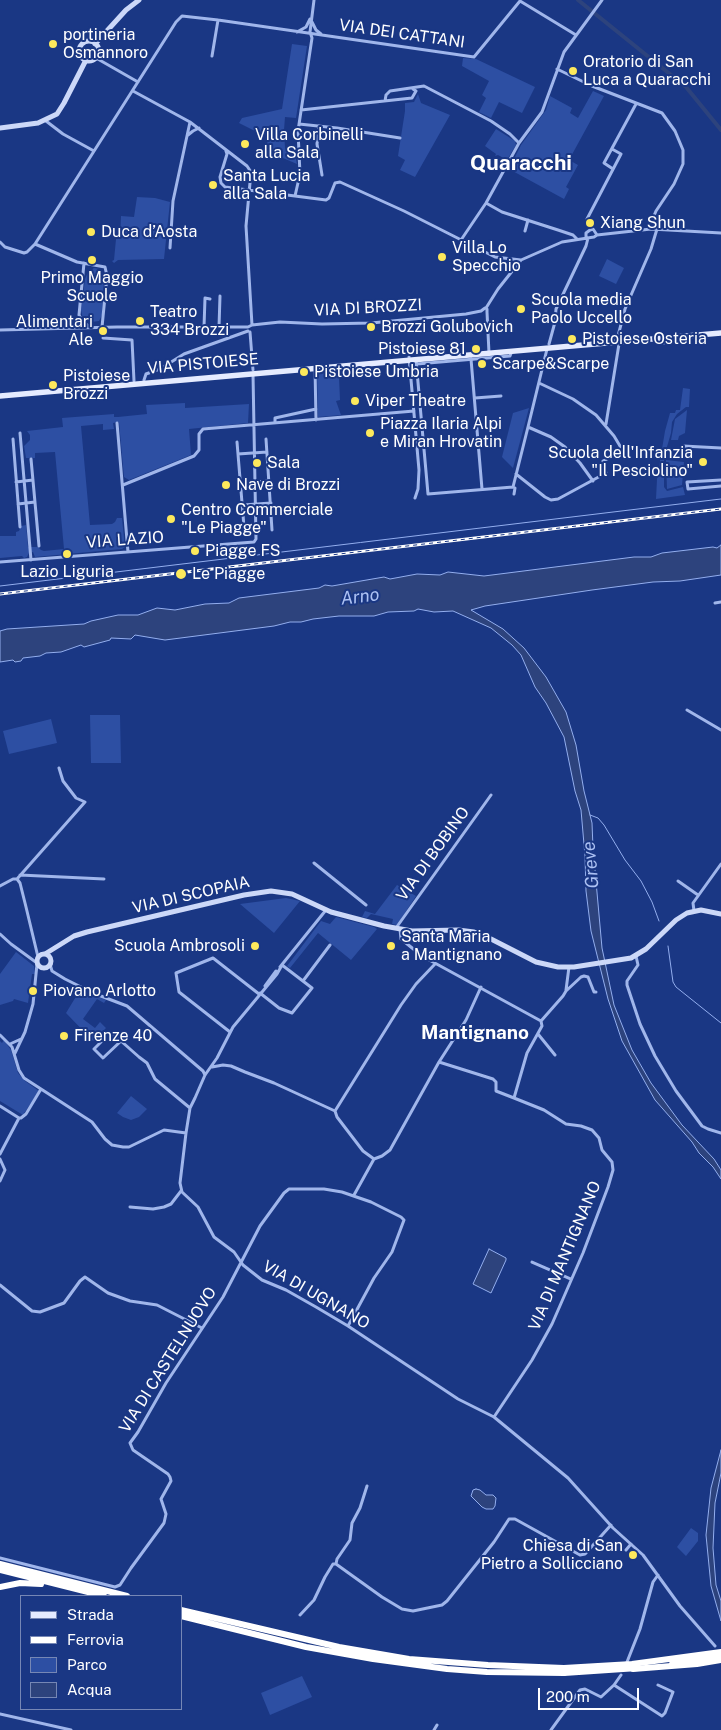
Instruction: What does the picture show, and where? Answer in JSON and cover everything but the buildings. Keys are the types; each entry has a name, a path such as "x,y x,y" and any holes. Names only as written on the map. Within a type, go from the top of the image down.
{"highway":[{"path":"0,1564 122,1595"},
{"path":"0,1570 100,1595"},
{"path":"0,1587 32,1583 74,1588"},
{"path":"182,1610 330,1645 409,1659 564,1670"},
{"path":"182,1616 306,1646 373,1659 479,1671 564,1670 721,1658"},
{"path":"630,1665 719,1649"}],"main road":[{"name":"VIA PISTOIESE","path":"0,394 134,380 315,368 721,331"},
{"name":"VIA PISTOIESE","path":"618,340 688,336 721,331"},
{"name":"VIA PISTOIESE","path":"0,394 409,359 417,364 489,351 512,351 548,346"}],"street":[{"path":"95,44 126,10 139,0"},
{"path":"295,196 300,174 300,157 297,142 312,38 310,34 314,0"},
{"name":"VIA DEI CATTANI","path":"35,244 178,19 188,16 474,57 520,1 576,35"},
{"path":"461,240 486,203 519,143 543,110 564,52 600,2"},
{"path":"296,32 306,27 312,16"},
{"name":"VIA DEI CATTANI","path":"312,16 313,25 316,30 327,36"},
{"path":"212,56 218,20"},
{"path":"87,42 95,44 99,50 96,58 86,60 80,55 80,47 87,42"},
{"path":"96,58 138,82"},
{"path":"0,128 38,123 46,121 57,114 61,110 86,60"},
{"path":"557,68 592,86 648,107 665,116 677,134 683,152 683,164 677,178 650,223 651,229"},
{"path":"385,101 388,92 423,86 491,121 510,134 519,143"},
{"path":"301,110 413,98 416,91 413,88"},
{"path":"133,91 190,122 250,170 252,174 246,226 253,325"},
{"path":"613,169 604,163 636,104"},
{"path":"46,121 63,134 94,151"},
{"path":"170,248 173,201 190,122"},
{"path":"299,124 400,138"},
{"path":"319,126 317,144 322,175"},
{"path":"187,138 191,132 198,128"},
{"path":"596,235 587,219 621,154 612,149"},
{"path":"228,153 220,177 222,185 226,188 328,199 335,183 340,182 404,211 495,257 521,260"},
{"path":"486,203 502,212 573,235 578,239"},
{"path":"525,231 528,220"},
{"path":"514,494 515,488 513,487 555,322 556,309 586,246 588,238 586,233 591,229"},
{"path":"489,351 485,311 498,289 521,260 559,243 594,237 596,235 651,229 721,233"},
{"path":"606,425 618,340 625,309 651,249 657,229"},
{"path":"0,242 5,247 24,253 35,244 84,264 102,265 106,268 107,276 102,327"},
{"path":"0,252 5,247"},
{"path":"84,264 79,314 82,321 90,328"},
{"path":"219,327 220,296"},
{"path":"204,327 205,298 210,298"},
{"name":"VIA DI BROZZI","path":"0,330 102,327 219,327 249,330 253,325 260,323 371,323 485,311"},
{"path":"144,380 146,374 160,369 184,354 249,330 253,372 255,504"},
{"path":"103,338 132,340 134,380"},
{"name":"VIA PISTOIESE","path":"426,361 510,356 512,351"},
{"path":"409,359 419,479 415,498"},
{"path":"471,359 482,489"},
{"path":"410,369 417,364"},
{"path":"417,364 428,494 513,487"},
{"path":"315,368 316,420"},
{"path":"516,474 551,500 562,497 606,473 603,461 623,451 606,425 581,404 539,383"},
{"path":"475,398 501,396"},
{"path":"275,423 275,418 316,409"},
{"path":"123,485 194,456 199,450 199,434 202,430 414,412"},
{"path":"117,423 128,552"},
{"path":"528,427 551,437 565,447 593,481"},
{"path":"20,433 31,560"},
{"path":"416,434 423,434"},
{"path":"12,439 20,527"},
{"path":"266,440 272,530"},
{"path":"237,442 244,527"},
{"path":"683,446 721,448"},
{"path":"238,454 267,452"},
{"path":"31,459 38,546"},
{"path":"14,460 22,460"},
{"path":"16,482 33,480"},
{"path":"721,480 687,482 688,488 721,486"},
{"path":"241,484 269,481"},
{"path":"18,504 34,502"},
{"path":"243,505 271,503"},
{"name":"VIA LAZIO","path":"0,562 252,542 256,539 255,504"},
{"path":"28,524 36,523"},
{"path":"715,603 721,602"},
{"path":"687,710 721,730"},
{"path":"18,877 85,802 76,798 63,781 59,768"},
{"name":"VIA DI BOBINO","path":"398,929 491,795"},
{"path":"314,863 366,905"},
{"path":"694,911 693,902 721,864"},
{"path":"15,1053 22,1038 33,1003 37,972 37,949 18,877"},
{"path":"0,886 18,877 104,879"},
{"path":"678,881 698,895"},
{"name":"VIA DI SCOPAIA","path":"44,954 74,936 95,929 266,891 281,891 292,894 326,910"},
{"path":"130,1207 153,1209 164,1207 170,1204 181,1191 180,1183 190,1108 205,1075 212,1067 230,1032 326,910 398,929 474,932 541,964 569,968 636,956 648,948 680,917 694,911 706,910 721,914"},
{"path":"398,929 402,940 435,964 541,1021"},
{"path":"0,934 11,944 37,961 43,968"},
{"path":"37,972 50,962 61,944"},
{"path":"303,981 330,945"},
{"path":"37,949 49,956 53,972 93,993 127,1006 203,1071 205,1075"},
{"path":"37,961 44,954"},
{"path":"636,956 638,965 626,985 640,1024 655,1056 676,1091 702,1126 721,1133"},
{"path":"230,1032 179,992 176,973 213,958 279,1008 292,1013 312,988 282,965"},
{"path":"335,1111 401,1005 416,984 435,964"},
{"path":"566,991 569,968"},
{"path":"514,1098 527,1053 542,1026 541,1021 566,991 584,976 588,977 594,992 596,992"},
{"path":"348,1326 370,1285 392,1252 404,1220 371,1202 354,1196 374,1159 390,1150 439,1062 466,1020 482,988"},
{"path":"121,1041 103,1058 94,1049 110,1033 121,1041 147,1063 158,1082 190,1108"},
{"path":"538,1034 555,1055"},
{"path":"0,1035 10,1044 15,1053 22,1076 92,1122 105,1140 116,1146 129,1147 164,1130 186,1133"},
{"path":"10,1044 22,1038"},
{"name":"VIA DI MANTIGNANO","path":"439,1062 493,1079 496,1082 496,1090 544,1110 566,1124 592,1130 599,1138 602,1150 612,1162 613,1170 608,1187 584,1253 552,1324 539,1348 494,1418"},
{"path":"212,1067 231,1066 335,1111 337,1117 363,1151 374,1159"},
{"path":"0,1154 19,1118 26,1114 41,1089"},
{"path":"0,1106 19,1118"},
{"path":"0,1159 5,1170 0,1181"},
{"name":"VIA DI CASTELNUOVO","path":"0,1558 115,1587 120,1585 164,1523 166,1514 161,1499 171,1482 168,1474 133,1450 130,1443 223,1297 260,1226 284,1193 289,1190 335,1190 354,1196"},
{"name":"VIA DI UGNANO","path":"181,1191 198,1206 214,1236 237,1254 241,1262 264,1282 296,1296 348,1326 458,1399 494,1418 568,1478 611,1525 643,1554 694,1624 719,1649"},
{"path":"532,1262 571,1279"},
{"path":"0,1286 35,1312 64,1303 85,1277 108,1293 130,1301 157,1305 202,1328"},
{"path":"300,1615 314,1600 325,1577 334,1564 336,1564 337,1559 350,1540 352,1523 360,1508 367,1486"},
{"path":"336,1564 402,1610 413,1611 439,1605 447,1601 494,1542 509,1519 515,1519 580,1555 585,1554 611,1525"},
{"path":"626,1550 631,1544"},
{"path":"630,1665 653,1582 658,1575"},
{"path":"551,1730 580,1690 585,1689 601,1696 614,1685 621,1675"},
{"path":"614,1685 662,1716 673,1692 658,1686"},
{"path":"0,1714 71,1730"},
{"path":"434,1730 438,1725"}],"green space":[{"path":"292,44 307,46 296,118 285,117 285,148 295,154 297,164 264,150 269,139 239,123 242,118 282,109"},
{"path":"463,58 476,59 535,87 522,113 499,102 491,118 479,112 486,98 482,95 489,81 462,66"},
{"path":"593,91 604,96 569,160 578,165 566,187 569,189 564,199 509,169 521,145 546,110 550,96 572,108 570,113 578,118"},
{"path":"418,94 421,103 450,115 415,177 400,170 405,160 398,156 405,103 414,102"},
{"path":"496,129 515,141 516,145 507,160 498,155 495,156 496,154 485,146"},
{"path":"137,197 155,198 170,202 164,259 118,260 114,263 112,261 114,260 116,239 120,239 121,216 134,217"},
{"path":"607,259 624,268 616,284 599,276"},
{"path":"94,268 102,271 104,282 102,315 99,321 91,322 83,319 81,310 85,279 88,272"},
{"path":"331,370 335,370 336,376 339,377 340,400 336,401 341,415 318,417 317,372 326,371 328,375 333,374"},
{"path":"683,388 690,389 689,407 686,407 677,414 672,422 664,457 664,487 667,491 683,487 685,495 656,499 657,479 665,431 670,413 680,410"},
{"path":"185,403 185,408 249,404 248,423 189,429 191,455 129,480 124,477 119,422 113,423 114,429 103,430 103,424 81,426 90,525 112,524 117,518 122,518 125,547 122,549 35,557 33,552 24,558 22,556 0,558 0,536 16,536 16,532 19,531 21,526 26,525 28,547 38,547 44,551 64,549 55,452 35,453 35,458 26,458 24,446 30,440 30,435 27,431 63,427 62,418 114,414 114,417 118,417 147,414 146,405"},
{"path":"529,408 513,468 502,457 513,413"},
{"path":"687,410 685,433 679,436 678,440 671,440 675,419"},
{"path":"666,460 684,462 682,485 667,489"},
{"path":"90,715 120,715 121,763 91,763"},
{"path":"51,719 57,743 9,754 3,731"},
{"path":"397,885 416,896 397,925 392,924 393,919 371,914 367,918 362,917 365,911 375,914"},
{"path":"286,898 300,901 274,933 240,904"},
{"path":"336,917 377,929 351,960 318,933 290,968 287,966 321,921 330,924"},
{"path":"16,952 34,966 35,974 32,974 28,1003 14,999 0,1005 0,974"},
{"path":"80,990 106,1000 104,1003 97,999 83,1019 95,1028 100,1022 106,1028 93,1041 66,1013"},
{"path":"4,1040 11,1050 18,1073 25,1081 39,1091 23,1115 0,1101 0,1041 2,1043"},
{"path":"131,1096 147,1109 139,1117 131,1120 117,1113"},
{"path":"691,1528 698,1533 698,1541 686,1556 677,1547"},
{"path":"302,1676 312,1697 270,1715 261,1693"}],"water":[{"path":"721,545 721,575 592,590 485,606 471,610 503,629 524,648 546,677 566,712 576,745 592,823 602,948 614,1005 632,1050 651,1083 682,1125 714,1159 721,1170 721,1179 713,1167 655,1100 622,1041 608,999 591,931 586,891 581,810 575,791 564,737 535,687 521,655 491,628 453,611 434,612 418,609 414,611 388,612 374,616 339,616 313,619 165,640 135,635 131,639 111,638 110,640 84,647 81,645 61,652 23,658 21,661 0,662 0,631 7,629 84,624 118,615 138,615 157,608 175,610 205,604 229,603 239,598 319,588 325,585 332,586 384,577 390,579 417,574 440,575 448,572 484,576 634,557 651,557 662,553 717,548"},
{"path":"489,1249 506,1258 491,1293 473,1284"},
{"path":"721,1450 721,1473 715,1503 713,1548 716,1585 721,1601 721,1621 711,1586 706,1535 711,1488"},
{"path":"476,1489 486,1495 493,1495 496,1498 493,1509 482,1507 471,1496 473,1490"}],"waterway":[{"path":"578,0 686,87 721,130"},
{"path":"0,586 721,499"},
{"path":"590,815 598,818 604,825 625,860 641,881 659,921"},
{"path":"668,946 673,982 676,987 721,1023"}],"railway":[{"path":"0,594 721,509"}],"place":[{"name":"portineria Osmannoro","path":"53,44"},
{"name":"Oratorio di San Luca a Quaracchi","path":"573,71"},
{"name":"Villa Corbinelli alla Sala","path":"245,144"},
{"name":"Santa Lucia alla Sala","path":"213,185"},
{"name":"Xiang Shun","path":"590,223"},
{"name":"Duca d’Aosta","path":"91,232"},
{"name":"Villa Lo Specchio","path":"442,257"},
{"name":"Primo Maggio Scuole","path":"92,260"},
{"name":"Scuola media Paolo Uccello","path":"521,309"},
{"name":"Teatro 334 Brozzi","path":"140,321"},
{"name":"Brozzi Golubovich","path":"371,327"},
{"name":"Alimentari Ale","path":"103,331"},
{"name":"Pistoiese Osteria","path":"572,339"},
{"name":"Pistoiese 81","path":"476,349"},
{"name":"Scarpe&Scarpe","path":"482,364"},
{"name":"Pistoiese Umbria","path":"304,372"},
{"name":"Pistoiese Brozzi","path":"53,385"},
{"name":"Viper Theatre","path":"355,401"},
{"name":"Piazza Ilaria Alpi e Miran Hrovatin","path":"370,433"},
{"name":"Scuola dell'Infanzia \"Il Pesciolino\"","path":"703,462"},
{"name":"Sala","path":"257,463"},
{"name":"Nave di Brozzi","path":"226,485"},
{"name":"Centro Commerciale \"Le Piagge\"","path":"171,519"},
{"name":"Piagge FS","path":"195,551"},
{"name":"Lazio Liguria","path":"67,554"},
{"name":"Le Piagge","path":"181,574"},
{"name":"Scuola Ambrosoli","path":"255,946"},
{"name":"Santa Maria a Mantignano","path":"391,946"},
{"name":"Piovano Arlotto","path":"33,991"},
{"name":"Firenze 40","path":"64,1036"},
{"name":"Chiesa di San Pietro a Sollicciano","path":"633,1555"}],"district":[{"name":"Quaracchi","path":"521,164"},
{"name":"Mantignano","path":"475,1033"}],"water label":[{"name":"Arno","path":"360,597"},
{"name":"Greve","path":"591,865"}]}
